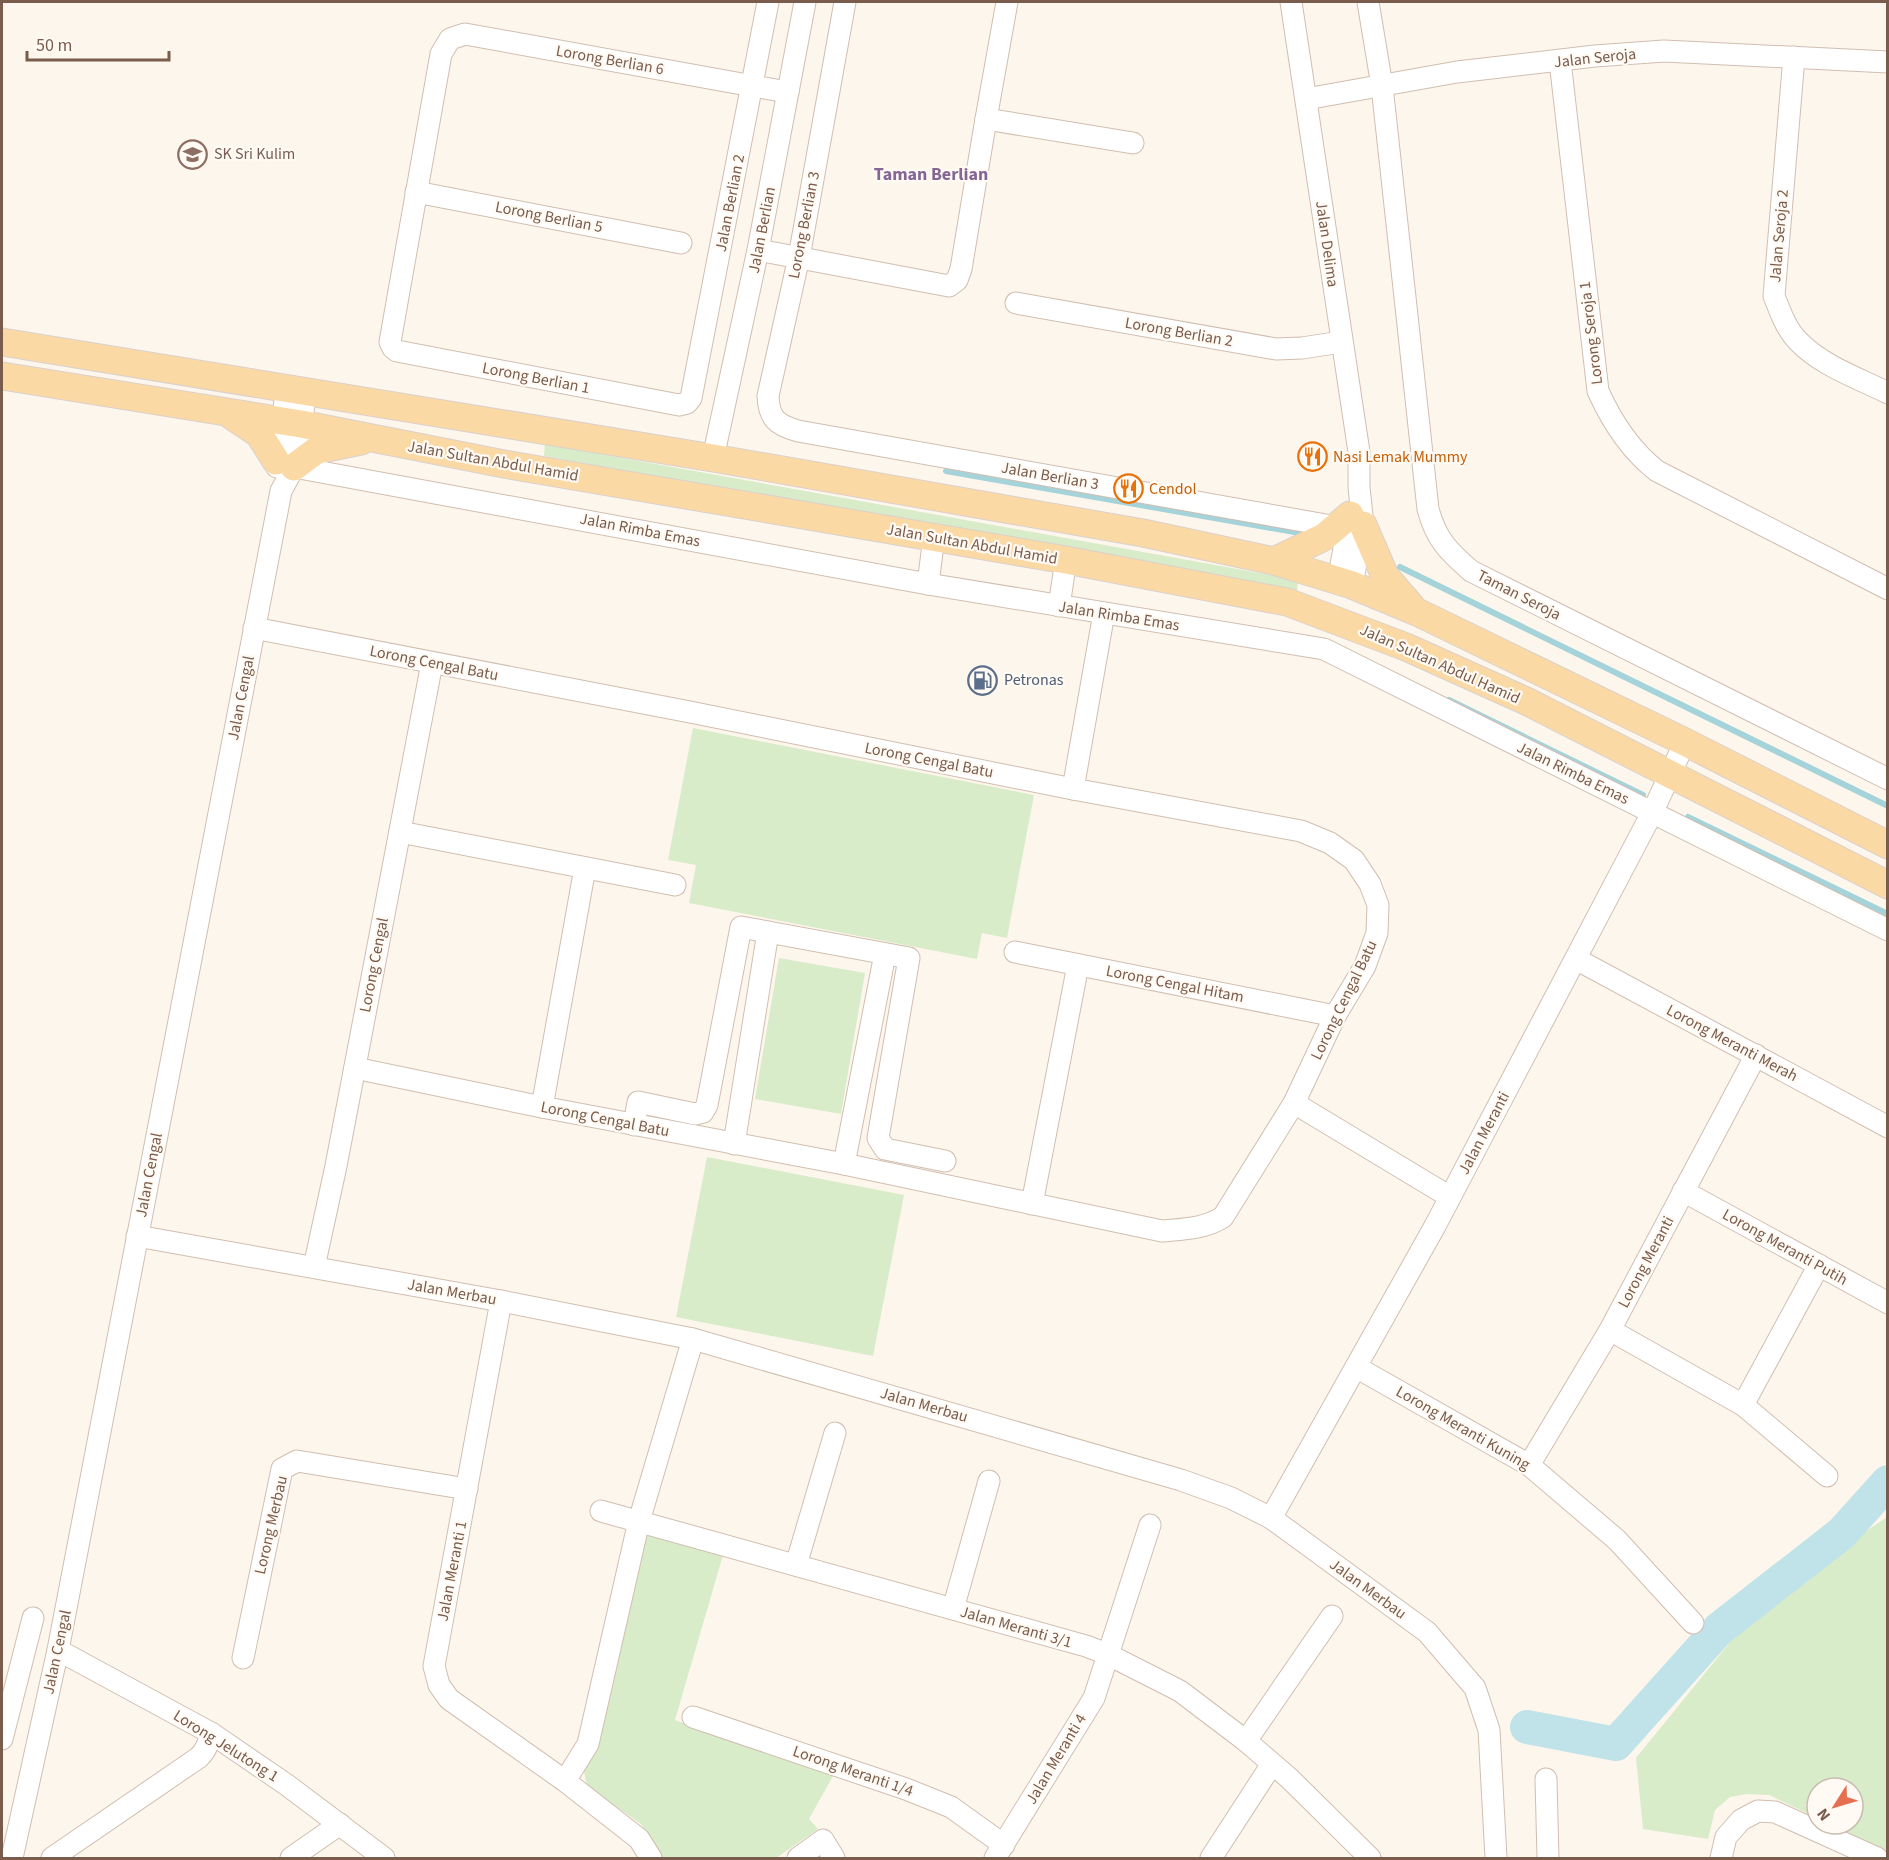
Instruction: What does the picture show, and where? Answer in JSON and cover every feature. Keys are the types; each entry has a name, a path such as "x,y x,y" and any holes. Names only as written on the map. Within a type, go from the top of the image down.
{"main road":[{"name":"Jalan Sultan Abdul Hamid","path":"2,342 712,458 1143,533 1274,561 1417,612 1685,742 1887,845"},
{"name":"Jalan Sultan Abdul Hamid","path":"2,376 292,422 516,466 1066,560 1287,603 1406,647 1526,702 1887,885"},
{"path":"220,410 248,425 259,434 285,464 317,450 374,439"},
{"path":"1274,561 1350,523 1385,576 1417,612"},
{"path":"1287,603 1345,586 1366,614 1396,630 1406,647"}],"street":[{"name":"Jalan Berlian 2","path":"687,403 691,398 768,2"},
{"name":"Jalan Berlian","path":"712,458 758,250 805,2"},
{"name":"Lorong Berlian 3","path":"798,431 785,427 775,420 768,409 768,396 799,257 845,2"},
{"path":"758,250 949,286 957,280 962,269 1007,2"},
{"name":"Jalan Delima","path":"1292,2 1359,452 1359,487 1350,523 1345,586"},
{"name":"Taman Seroja","path":"1368,2 1382,86 1428,509 1433,530 1470,571 1887,779"},
{"name":"Lorong Berlian 6","path":"417,192 441,54 450,39 465,34 788,92"},
{"name":"Jalan Seroja","path":"1306,99 1457,72 1595,56 1664,51 1887,62"},
{"name":"Jalan Seroja 2","path":"1794,57 1774,296 1782,317 1797,340 1818,358 1887,393"},
{"name":"Lorong Seroja 1","path":"1560,61 1598,391 1608,412 1641,458 1657,471 1887,590"},
{"path":"986,118 1133,143"},
{"name":"Lorong Berlian 5","path":"417,192 681,243"},
{"name":"Lorong Berlian 1","path":"417,192 390,342 393,348 397,351 679,405 687,403"},
{"name":"Lorong Berlian 2","path":"1016,303 1276,349 1341,342"},
{"name":"Jalan Cengal","path":"9,1852 58,1650 281,491 296,390"},
{"name":"Jalan Berlian 3","path":"798,431 1350,523"},
{"name":"Jalan Rimba Emas","path":"285,464 928,584 1324,650 1887,930"},
{"path":"928,584 934,537"},
{"path":"1059,606 1066,560"},
{"path":"1073,789 1104,613"},
{"name":"Lorong Cengal Batu","path":"254,628 1073,789 1301,831 1330,843 1354,860 1370,884 1378,905 1377,933 1365,966 1335,1016 1294,1103 1223,1217 1210,1225 1162,1231 844,1164 542,1107 355,1068"},
{"name":"Lorong Cengal","path":"314,1267 355,1068 432,663"},
{"name":"Jalan Meranti","path":"1271,1518 1450,1197 1652,813 1685,742"},
{"path":"400,832 675,885"},
{"path":"542,1107 585,868"},
{"path":"634,1125 638,1102 695,1114 703,1112 707,1104 741,927 909,958 878,1138 885,1149 945,1161"},
{"path":"734,1144 768,932"},
{"name":"Lorong Cengal Hitam","path":"1015,952 1335,1016"},
{"path":"844,1164 885,954"},
{"name":"Lorong Meranti Merah","path":"1576,959 1887,1127"},
{"path":"1032,1204 1078,965"},
{"name":"Lorong Meranti","path":"1529,1465 1610,1330 1756,1055"},
{"path":"1294,1103 1450,1197"},
{"name":"Lorong Meranti Putih","path":"1683,1191 1887,1304"},
{"name":"Jalan Merbau","path":"137,1236 501,1300 693,1339 1181,1480 1231,1498 1271,1518 1427,1632 1475,1688 1490,1730 1496,1858"},
{"path":"1743,1405 1819,1265"},
{"name":"Jalan Meranti 1","path":"501,1300 434,1666 439,1685 449,1699 565,1780 639,1839 651,1858"},
{"path":"1610,1330 1743,1405 1827,1476"},
{"path":"565,1780 588,1744 639,1521 693,1339"},
{"name":"Lorong Meranti Kuning","path":"1356,1367 1529,1465 1617,1540 1693,1623"},
{"path":"796,1565 835,1433"},
{"name":"Lorong Merbau","path":"243,1658 282,1469 297,1461 467,1489"},
{"path":"953,1609 989,1481"},
{"name":"Jalan Meranti 3/1","path":"601,1511 1086,1646 1107,1654 1180,1691 1246,1741 1309,1796 1370,1858"},
{"name":"Jalan Meranti 4","path":"999,1852 1094,1698 1150,1525"},
{"path":"1246,1741 1332,1616"},
{"path":"2,1739 33,1618"},
{"name":"Lorong Jelutong 1","path":"58,1650 210,1733 340,1824 384,1858"},
{"name":"Lorong Meranti 1/4","path":"693,1717 915,1792 951,1807 999,1852"},
{"path":"52,1858 198,1758 208,1745 210,1733"},
{"path":"1211,1858 1272,1764"},
{"path":"1546,1779 1548,1858"},
{"path":"1721,1858 1726,1837 1741,1820 1758,1811 1775,1812 1877,1858"},
{"path":"299,1853 340,1824"},
{"path":"798,1858 824,1840 834,1858"}],"green space":[{"path":"545,444 1298,580 1297,592 544,456"},
{"path":"693,728 1034,795 1007,938 982,933 977,959 689,903 696,865 668,860"},
{"path":"779,958 865,973 841,1114 755,1099"},
{"path":"707,1157 904,1195 873,1356 676,1317"},
{"path":"1887,1517 1887,1851 1855,1836 1865,1836 1865,1776 1805,1776 1805,1812 1769,1795 1747,1794 1730,1797 1715,1810 1708,1839 1643,1829 1636,1758 1740,1630 1839,1549"},
{"path":"645,1532 723,1555 675,1720 833,1776 809,1819 818,1829 776,1858 663,1858 641,1824 587,1786 583,1767"}],"waterway":[{"path":"946,471 1300,533"},
{"path":"1400,567 1888,806"},
{"path":"1449,700 1643,795"},
{"path":"1688,817 1888,914"},
{"path":"1527,1727 1616,1744 1719,1629 1842,1533 1888,1482"}],"place":[{"name":"SK Sri Kulim","path":"193,154"},
{"name":"Nasi Lemak Mummy","path":"1312,457"},
{"name":"Cendol","path":"1128,489"},
{"name":"Petronas","path":"983,680"}],"district":[{"name":"Taman Berlian","path":"931,174"}]}
